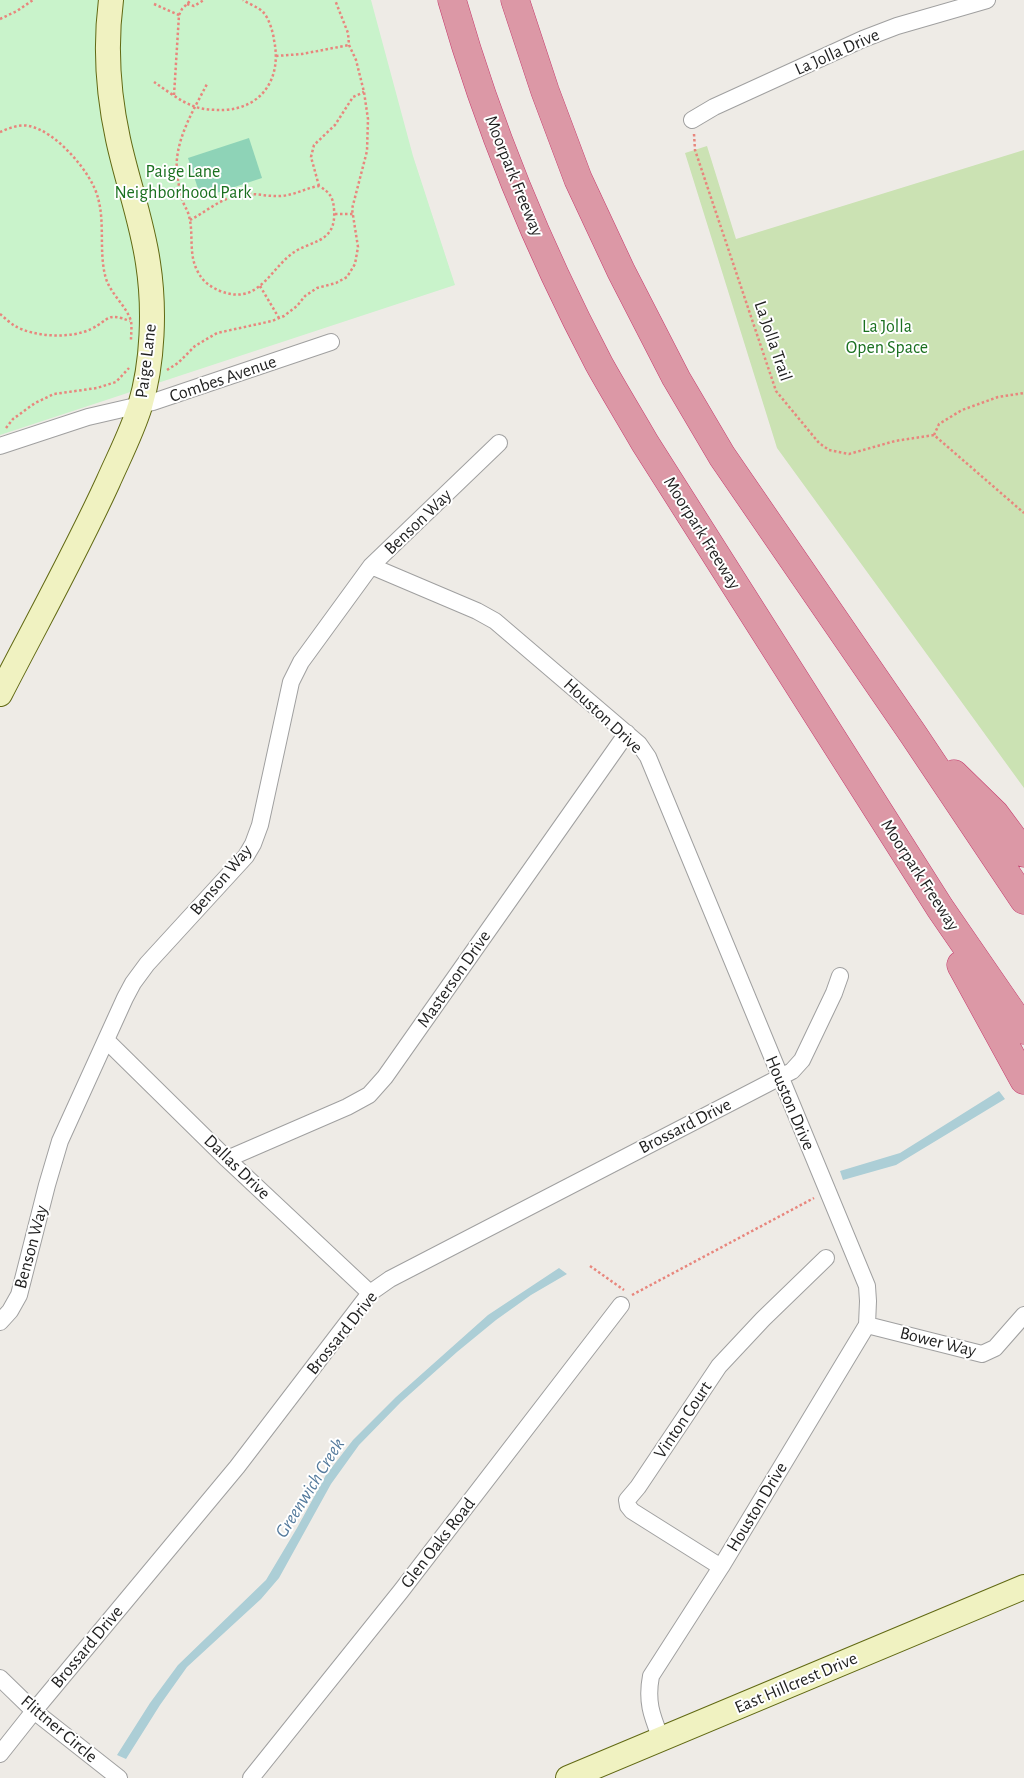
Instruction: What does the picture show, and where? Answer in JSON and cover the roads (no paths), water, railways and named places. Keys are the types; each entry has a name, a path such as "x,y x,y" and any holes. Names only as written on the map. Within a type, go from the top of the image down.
{"highway":[{"name":"Moorpark Freeway","path":"452,0 476,79 512,176 550,265 600,365 645,443 940,908 1024,1030"},
{"path":"515,0 545,91 578,179 621,271 676,378 722,456 913,734 1024,900"},
{"path":"913,734 995,814 1024,853"},
{"path":"940,908 954,953 1024,1080"}],"street":[{"name":"Paige Lane","path":"0,694 97,506 140,406 138,367 152,329 148,264 118,140 112,106 108,70 111,0"},
{"name":"La Jolla Drive","path":"692,120 714,107 863,39 897,26 987,0"},
{"name":"Combes Avenue","path":"0,446 88,417 140,406 331,342"},
{"name":"Benson Way","path":"0,1322 10,1311 20,1294 60,1141 125,998 147,964 246,856 253,844 260,825 291,682 301,662 371,566 499,444"},
{"name":"Houston Drive","path":"371,566 477,610 495,621 627,733 639,744 648,757 779,1078 867,1286 867,1324 721,1567 651,1676 648,1691 650,1710 661,1739"},
{"name":"Masterson Drive","path":"227,1159 348,1107 369,1095 385,1077 627,733"},
{"name":"Brossard Drive","path":"0,1754 237,1468 370,1292 398,1275 792,1071 802,1060 834,993 840,976"},
{"name":"Dallas Drive","path":"106,1040 227,1159 370,1292"},
{"name":"Vinton Court","path":"721,1567 632,1511 628,1506 627,1500 638,1487 719,1366 826,1258"},
{"name":"Glen Oaks Road","path":"250,1778 401,1591 624,1298"},
{"name":"Bower Way","path":"867,1324 982,1354 995,1348 1024,1315"},
{"name":"East Hillcrest Drive","path":"568,1778 606,1771 661,1739 1024,1588"},
{"name":"Flittner Circle","path":"0,1678 34,1711 119,1778"}],"water":[{"path":"999,1091 1005,1099 896,1165 843,1180 840,1171 900,1153"},
{"path":"559,1268 567,1274 531,1295 496,1320 457,1352 401,1402 359,1445 331,1484 279,1578 261,1599 187,1667 160,1705 126,1759 117,1755 150,1703 178,1665 266,1580 326,1475 353,1440 396,1397 488,1315"}],"park label":[{"name":"Paige Lane Neighborhood Park","path":"183,182"},
{"name":"La Jolla Open Space","path":"887,337"}],"water label":[{"name":"Greenwich Creek","path":"310,1488"}]}
